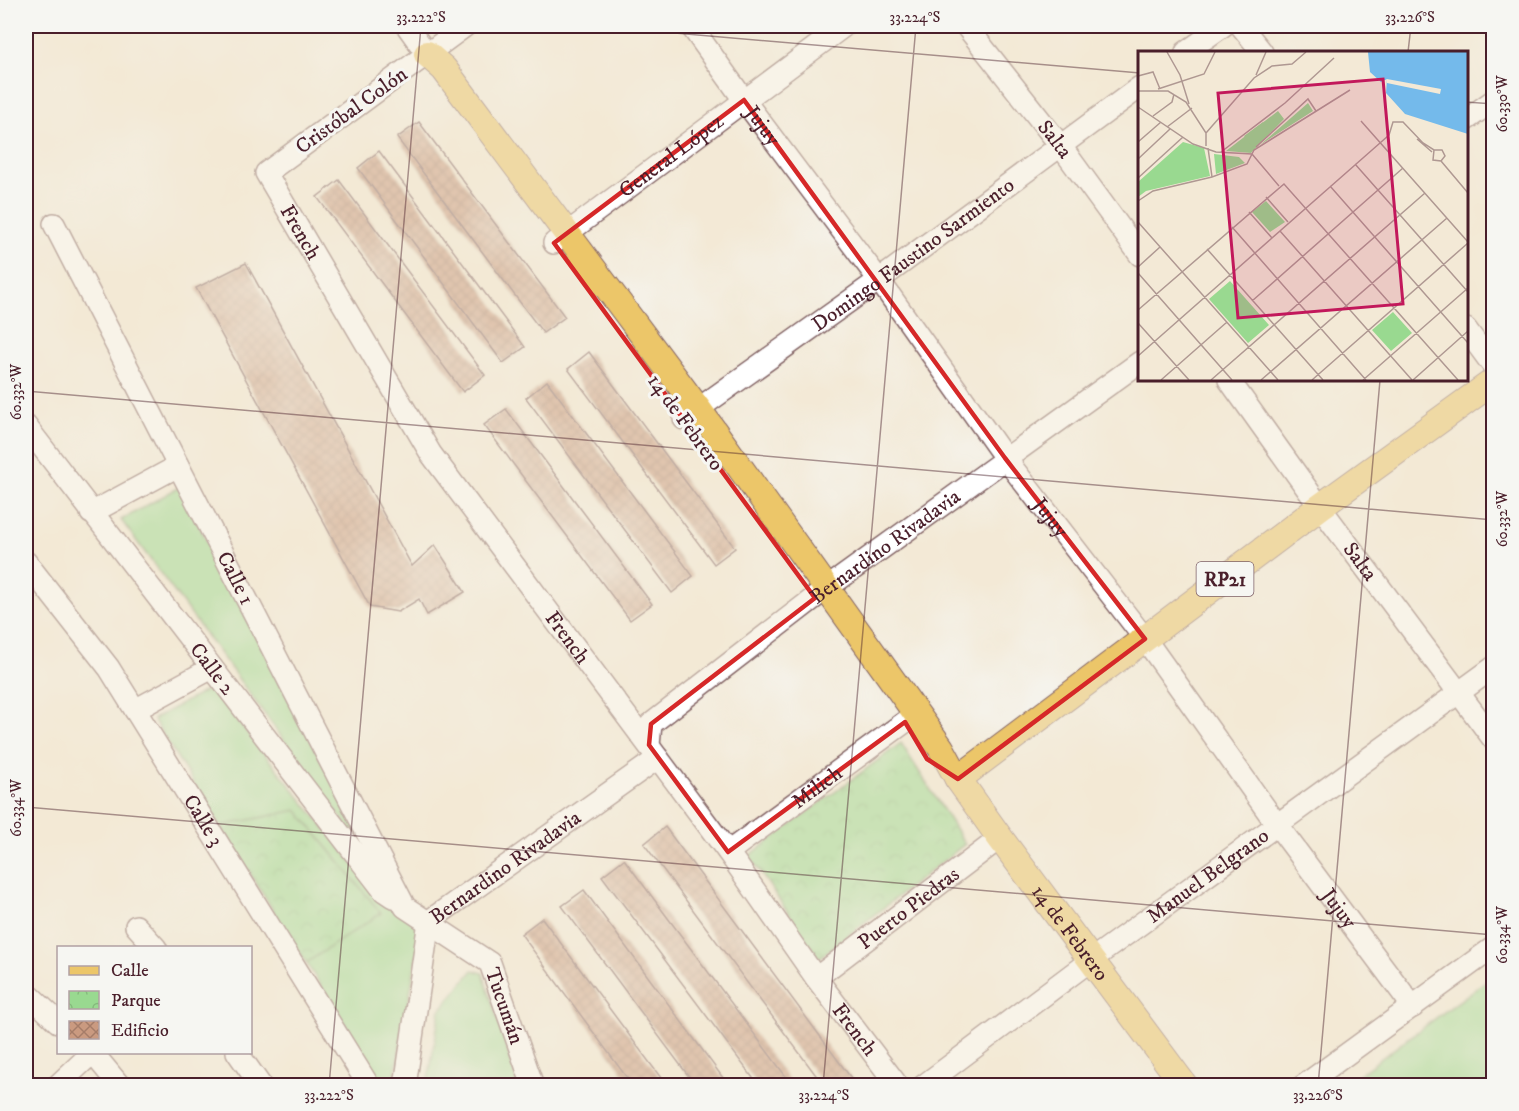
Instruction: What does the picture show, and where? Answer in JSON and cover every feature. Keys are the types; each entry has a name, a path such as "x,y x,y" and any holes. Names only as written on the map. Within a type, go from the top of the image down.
{"main road":[{"name":"14 de Febrero","path":"427,54 436,80 560,239 821,593 941,748 958,779 1000,838 1185,1086"},
{"name":"RP21","path":"958,779 1320,507 1494,381"},
{"name":"14 de Febrero","path":"821,593 927,759 958,779"}],"street":[{"name":"14 de Febrero","path":"407,26 427,54"},
{"name":"Cristóbal Colón","path":"269,171 465,26"},
{"name":"Jujuy","path":"691,26 879,280 1005,458 1145,639 1278,826 1413,1007"},
{"name":"General López","path":"560,239 844,26"},
{"name":"Salta","path":"966,26 1060,145 1138,252"},
{"path":"1187,51 1223,26"},
{"path":"1241,26 1261,51"},
{"name":"Domingo Faustino Sarmiento","path":"691,414 879,280 1138,88"},
{"path":"1468,119 1494,100"},
{"name":"French","path":"269,171 431,454 728,852 816,978 898,1086"},
{"name":"Calle 1","path":"54,225 405,907"},
{"path":"1468,330 1494,366"},
{"name":"Bernardino Rivadavia","path":"405,1086 429,921 653,752 651,724 821,593 1138,363"},
{"name":"Salta","path":"1230,381 1320,507 1494,740"},
{"name":"Calle 2","path":"26,426 384,891 405,907"},
{"path":"92,513 178,466"},
{"name":"Calle 3","path":"26,562 109,668 369,1086"},
{"name":"Manuel Belgrano","path":"923,1086 1091,960 1494,667"},
{"path":"135,710 212,668"},
{"name":"Milich","path":"728,852 904,722"},
{"name":"Puerto Piedras","path":"816,978 1000,838"},
{"path":"405,907 429,921"},
{"name":"Tucumán","path":"429,921 490,963 533,1086"},
{"path":"136,926 154,946"},
{"path":"1303,1086 1494,947"},
{"path":"26,992 57,1021"},
{"path":"57,1086 91,1054"},
{"path":"93,1054 120,1086"},
{"path":"238,1054 261,1086"}],"highlighted area":[{"path":"744,100 1005,458 1145,639 958,779 927,759 905,722 728,852 649,745 651,724 815,598 554,243"}],"green space":[{"path":"179,487 374,862 121,520"},
{"path":"211,688 380,896 422,929 393,1085 383,1085 153,719"},
{"path":"901,743 965,844 819,958 749,856"},
{"path":"297,810 381,913 306,963 220,826"},
{"path":"473,970 483,973 518,1085 427,1086 440,1010"},
{"path":"1493,976 1493,1085 1345,1085"}],"building":[{"path":"419,122 565,317 543,333 397,138"},
{"path":"379,151 525,347 503,363 358,168"},
{"path":"339,180 485,375 463,392 317,197"},
{"path":"246,263 412,566 435,545 465,592 427,615 419,599 398,612 370,607 196,288"},
{"path":"589,352 735,548 714,564 568,369"},
{"path":"547,381 693,576 672,593 526,398"},
{"path":"506,409 652,604 630,620 484,425"},
{"path":"665,827 857,1086 824,1086 644,844"},
{"path":"624,859 793,1086 759,1086 602,876"},
{"path":"584,890 729,1086 696,1086 562,906"},
{"path":"542,918 667,1086 633,1086 521,934"}]}
